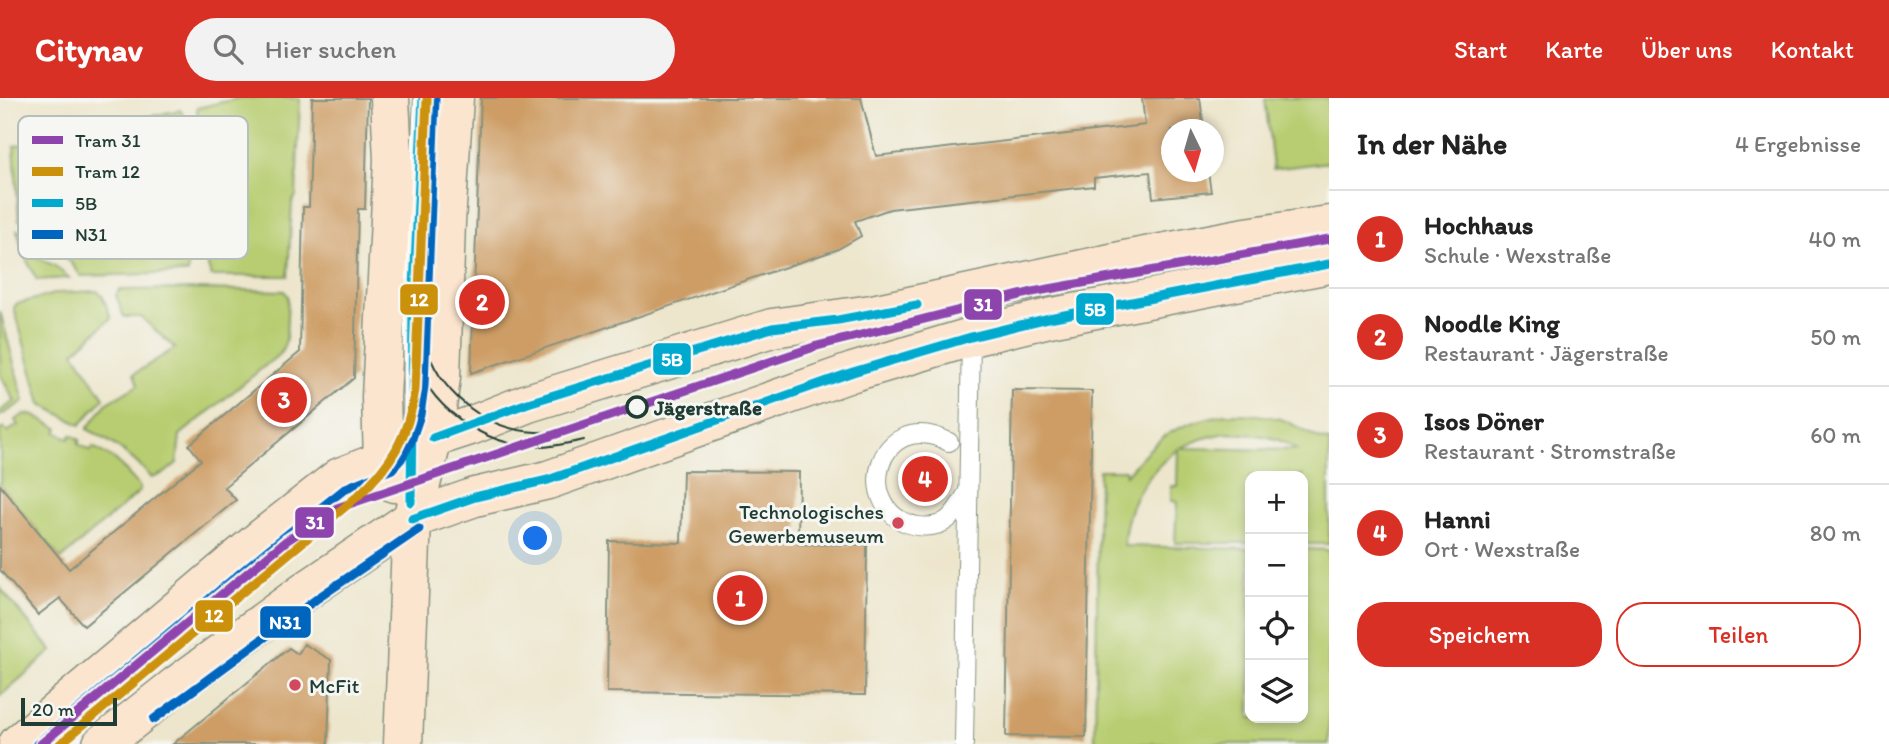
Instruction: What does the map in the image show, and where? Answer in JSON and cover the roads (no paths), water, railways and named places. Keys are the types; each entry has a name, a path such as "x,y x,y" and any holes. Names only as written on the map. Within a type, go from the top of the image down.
{"street":[{"path":"390,98 393,160 381,397 409,449 412,519 403,744"},
{"path":"412,519 409,449 441,377 446,222 454,98"},
{"path":"18,744 261,539 340,477 409,449 528,403 772,328 872,314 1125,260 1246,237 1329,225"},
{"path":"103,744 177,685 311,587 412,519 475,497 548,480 853,372 971,337 1049,318 1329,264"}],"lane":[{"path":"412,386 408,412 391,452 409,449 412,386 423,98"},
{"path":"964,744 971,337"},
{"path":"949,442 932,433 911,434 895,443 883,456 878,473 883,504 906,524 938,526 953,516 967,493"}],"tram line":[{"name":"12","path":"60,744 358,496 380,473 397,449 408,422 415,390 427,99"},
{"name":"31","path":"41,744 286,541 337,508 817,346 1032,292 1329,239"},
{"path":"407,307 411,345 419,371 444,406 460,420 499,440 520,445 542,447 584,440"},
{"path":"422,308 425,341 440,376 452,391 481,416 517,430 536,432 579,425"}],"place":[{"name":"Noodle King","path":"482,302"},
{"name":"Isos Döner","path":"284,400"},
{"name":"Jägerstraße","path":"637,407"},
{"name":"Hanni","path":"925,479"},
{"name":"Technologisches Gewerbemuseum","path":"898,523"},
{"name":"Hochhaus","path":"740,598"},
{"name":"McFit","path":"295,685"}]}
